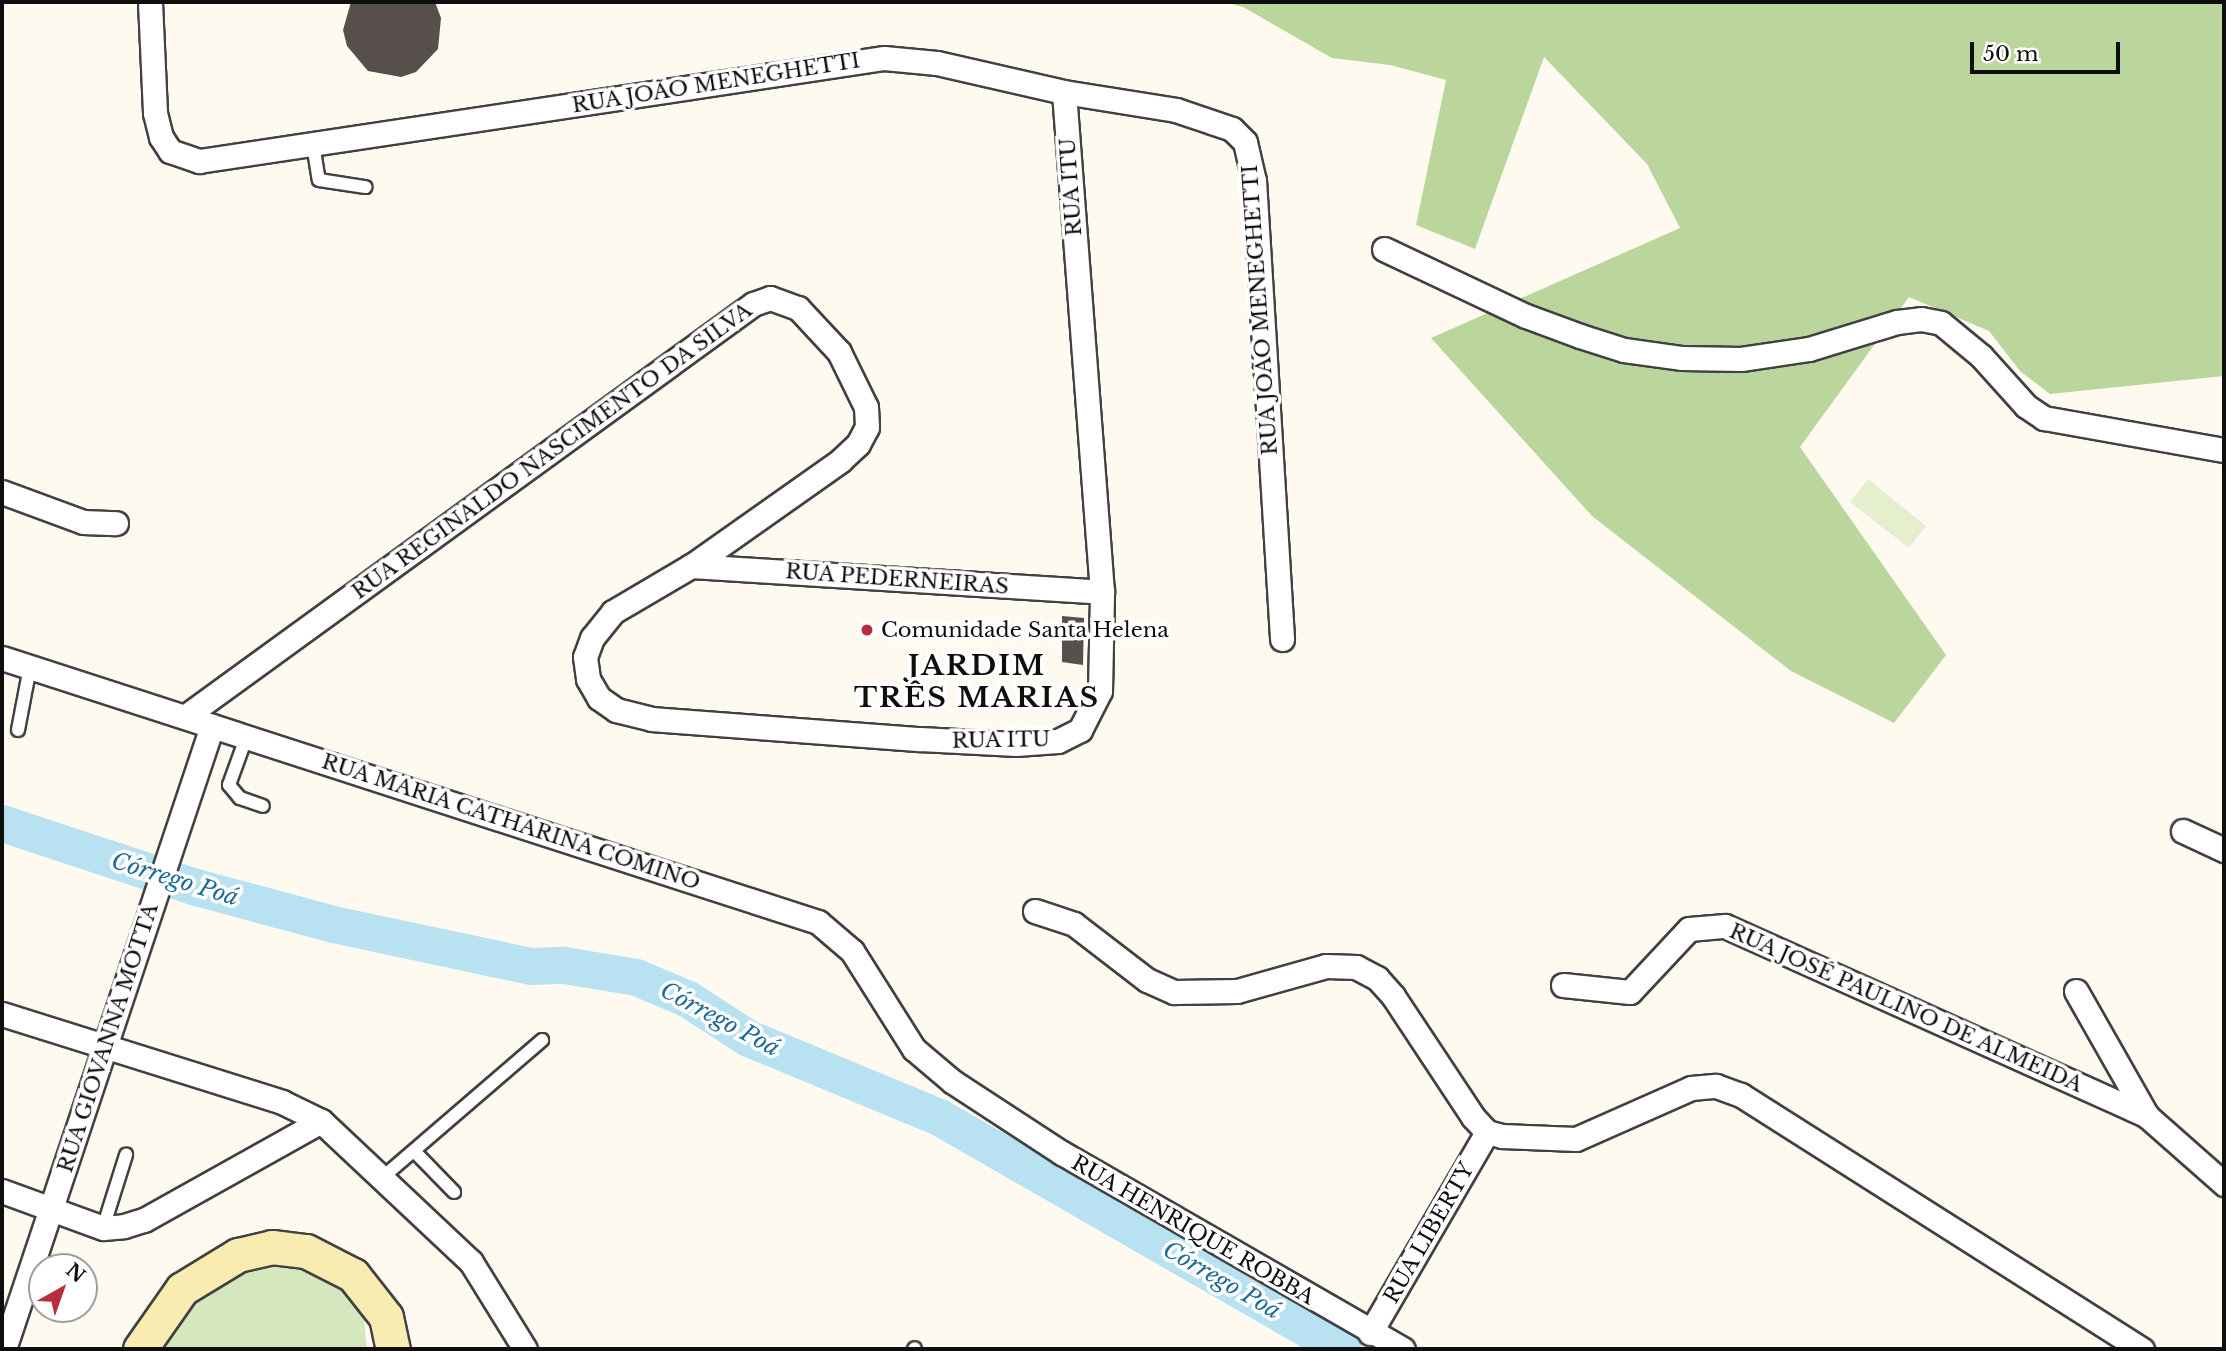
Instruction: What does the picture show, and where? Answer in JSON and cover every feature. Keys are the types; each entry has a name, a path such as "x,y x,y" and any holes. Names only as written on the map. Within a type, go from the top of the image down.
{"main road":[{"path":"140,1349 182,1289 238,1255 272,1247 306,1251 353,1275 386,1317 393,1349"}],"street":[{"name":"RUA JOÃO MENEGHETTI","path":"150,2 155,113 170,151 199,160 884,58 937,63 1064,92 1214,119 1245,142 1254,180 1282,639"},
{"name":"RUA ITU","path":"592,638 585,657 588,678 599,698 616,710 651,719 1016,744 1058,741 1080,730 1100,691 1102,592 1064,92"},
{"path":"1384,249 1526,316 1580,337 1624,349 1682,358 1741,359 1810,349 1897,322 1921,319 1941,323 1981,356 2011,394 2044,418 2224,450"},
{"name":"RUA REGINALDO NASCIMENTO DA SILVA","path":"186,716 753,304 783,300 798,308 839,352 866,407 867,427 858,444 839,461 691,566 635,595 613,612 592,638"},
{"path":"2,492 83,522 116,523"},
{"name":"RUA PEDERNEIRAS","path":"691,566 1102,592"},
{"name":"RUA MARIA CATHARINA COMINO","path":"2,658 818,922 852,951 914,1049 953,1082"},
{"name":"RUA GIOVANNA MOTTA","path":"4,1349 53,1207 167,854 212,726"},
{"path":"2182,831 2224,850"},
{"path":"1035,911 1074,923 1147,980 1174,992 1237,990 1326,966 1356,967 1377,978 1393,996 1487,1132 1548,1141 1576,1139 1605,1130 1691,1088 1716,1086 1741,1096 2142,1349"},
{"name":"RUA JOSÉ PAULINO DE ALMEIDA","path":"1563,985 1630,992 1639,987 1675,940 1689,929 1725,926 2147,1116"},
{"path":"2076,991 2147,1116 2224,1184"},
{"path":"2,1014 282,1102 321,1121 471,1262 525,1349"},
{"name":"RUA HENRIQUE ROBBA","path":"953,1082 1062,1153 1370,1333 1403,1349"},
{"path":"2,1191 53,1207 103,1228 144,1220 321,1121"},
{"name":"RUA LIBERTY","path":"1370,1333 1487,1132"}],"lane":[{"path":"313,144 319,180 365,187"},
{"path":"18,730 30,667"},
{"path":"246,738 229,785 240,798 263,806"},
{"path":"383,1177 542,1040"},
{"path":"415,1152 454,1192"},
{"path":"103,1228 126,1155"}],"green space":[{"path":"1224,2 2224,2 2224,376 2050,394 2020,371 1989,331 1909,297 1800,447 1946,655 1894,723 1791,671 1592,516 1431,338 1680,228 1647,164 1544,57 1475,249 1416,225 1446,80 1390,65 1332,58 1243,7"},
{"path":"1868,479 1926,526 1909,548 1850,502"},
{"path":"293,1257 349,1292 364,1320 367,1349 159,1349 197,1298 249,1264"}],"building":[{"path":"351,2 435,2 441,18 438,49 416,72 401,77 368,71 347,46 343,30"},
{"path":"1062,616 1084,618 1083,665 1062,662"}],"waterway":[{"name":"Córrego Poá","path":"2,823 196,887 333,924 531,966 564,965 636,977 688,999 748,1038 939,1117 1343,1349"}],"place":[{"name":"Comunidade Santa Helena","path":"867,630"}],"district":[{"name":"JARDIM TRÊS MARIAS","path":"977,682"}]}
